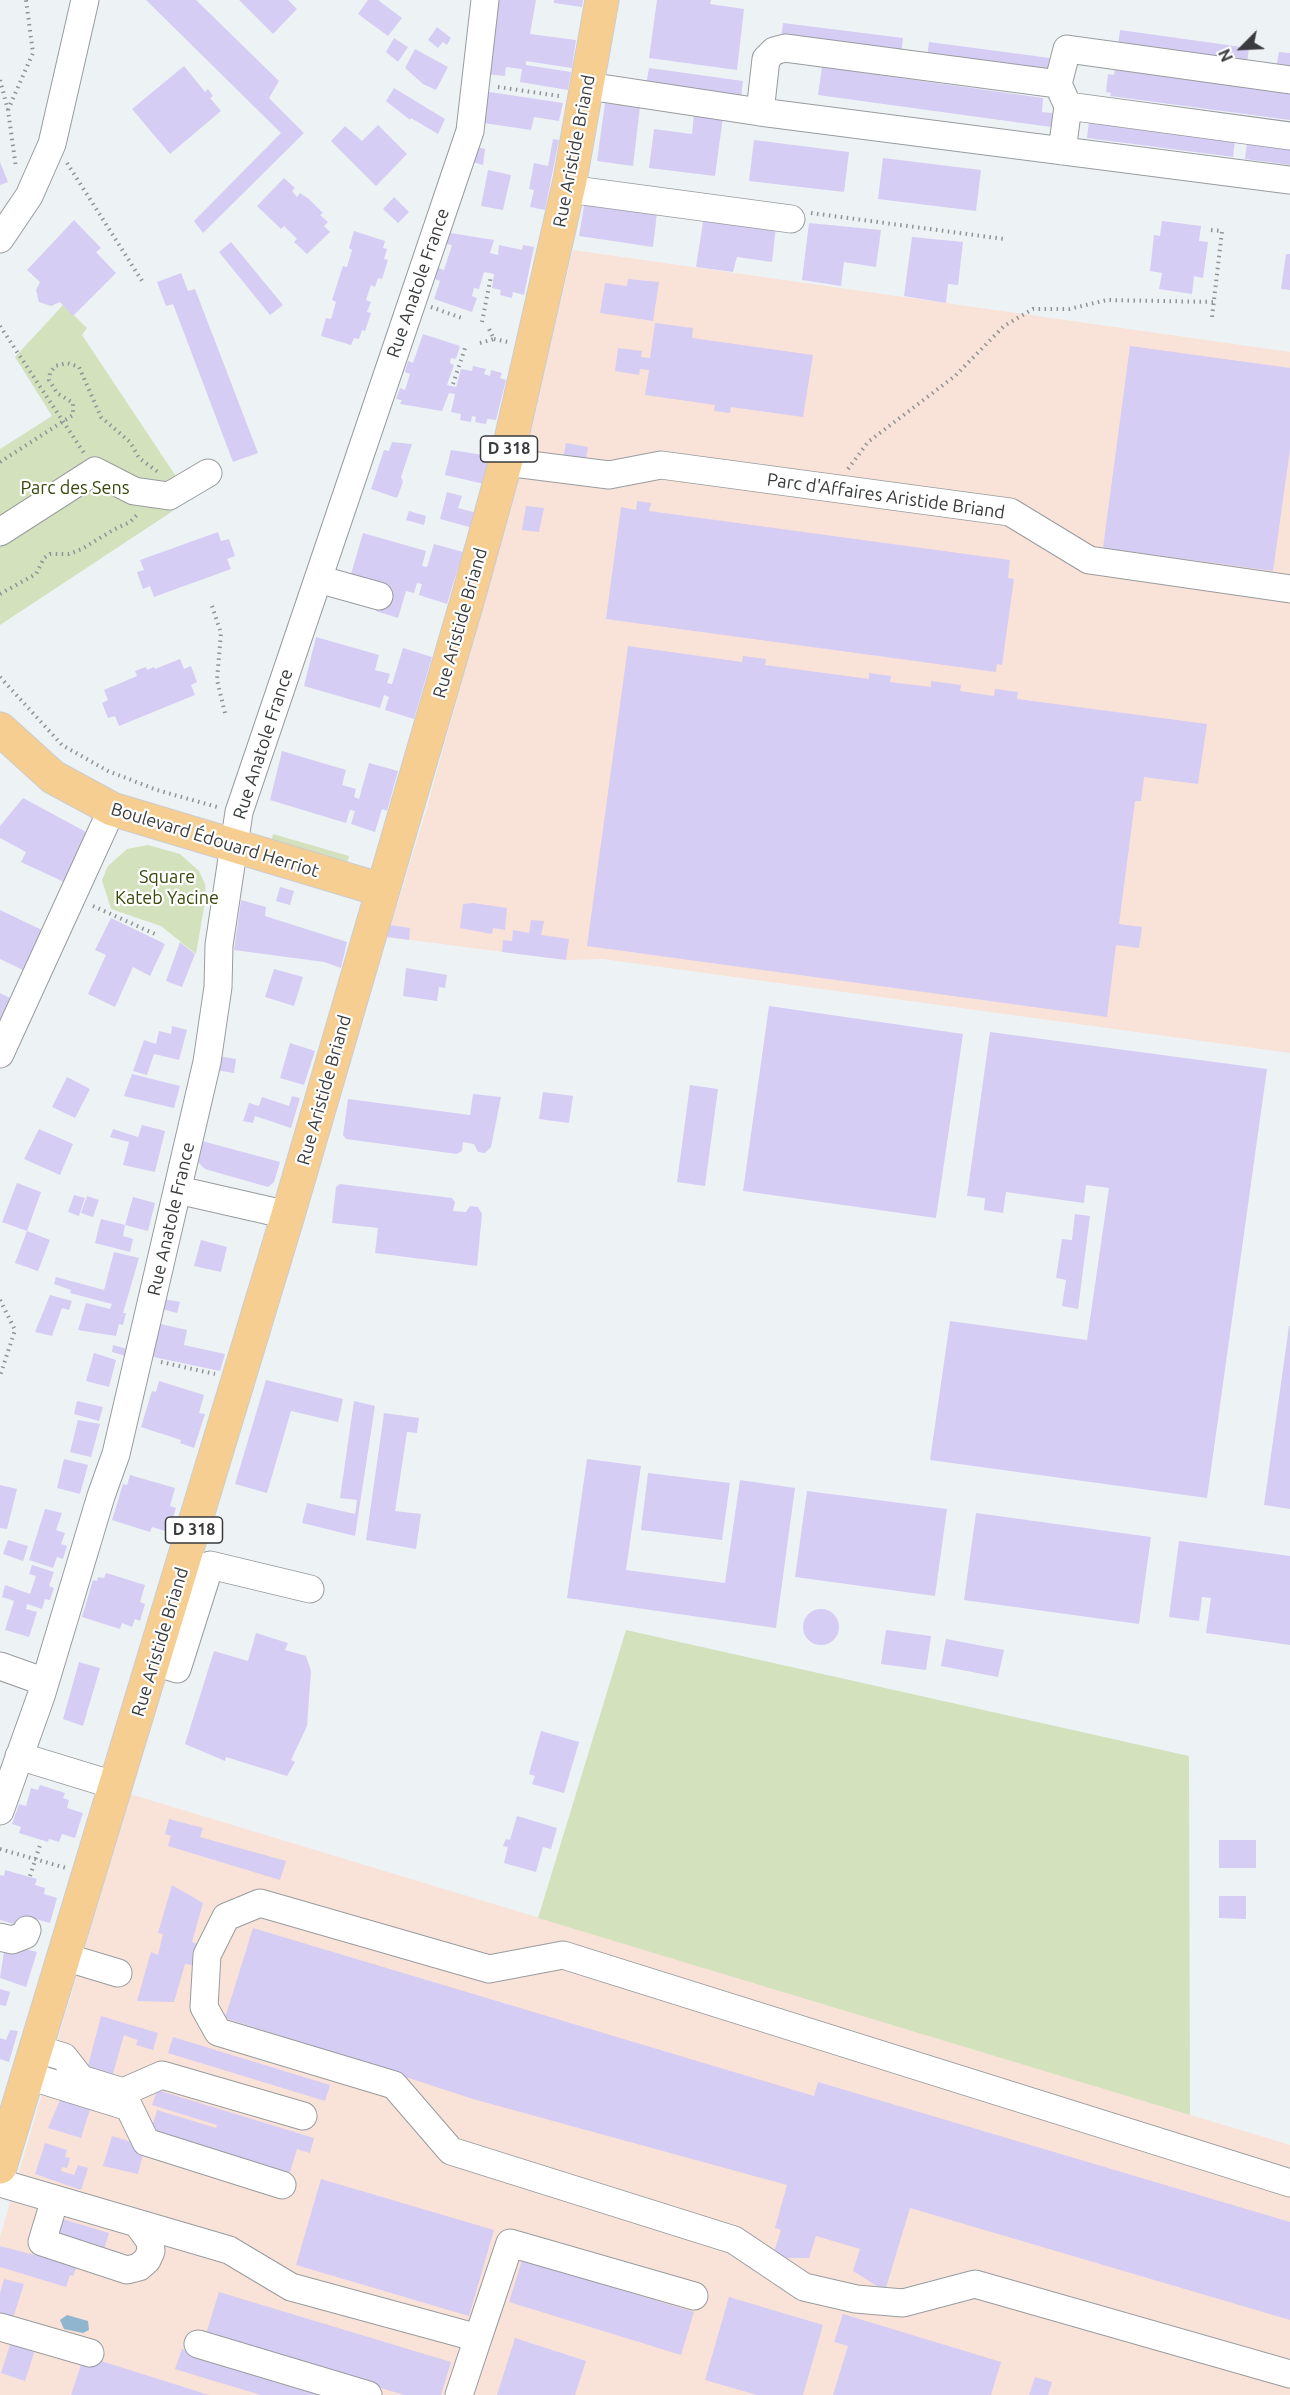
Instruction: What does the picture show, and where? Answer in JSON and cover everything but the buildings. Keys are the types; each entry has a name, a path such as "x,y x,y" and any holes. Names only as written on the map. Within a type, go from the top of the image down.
{"main road":[{"name":"Rue Aristide Briand","path":"0,2167 155,1662 288,1215 506,462 568,189 578,92 602,0"},
{"name":"Boulevard Édouard Herriot","path":"0,729 53,777 112,809 382,890"}],"street":[{"path":"0,239 29,196 52,144 85,0"},
{"name":"Rue Anatole France","path":"0,1811 45,1682 101,1496 113,1469 207,1062 232,846 239,813 470,131 485,0"},
{"path":"760,112 766,59 774,51 785,48 1290,136"},
{"path":"1062,151 1067,49 1290,80"},
{"path":"578,92 760,112 1290,180"},
{"path":"568,189 791,219"},
{"name":"Parc d'Affaires Aristide Briand","path":"506,462 609,475 661,465 1010,512 1089,560 1290,589"},
{"path":"0,532 95,471 134,491 175,493 208,473"},
{"path":"318,579 379,596"},
{"path":"0,1054 112,809"},
{"path":"178,1190 288,1215"},
{"path":"155,1662 177,1669 210,1565 310,1589"},
{"path":"0,1666 45,1682"},
{"path":"19,1756 117,1786"},
{"path":"1290,2183 563,1955 489,1969 260,1903 226,1917 207,1955 204,2007 218,2032 394,2085 451,2151 734,2240 804,2287 856,2299 903,2303 975,2284 1290,2374"},
{"path":"0,1937 12,1940 25,1935 27,1930"},
{"path":"64,1957 118,1973"},
{"path":"33,2062 64,2057 81,2079 123,2091 162,2075 303,2116"},
{"path":"33,2062 129,2108 146,2142 282,2185"},
{"path":"0,2183 229,2250 291,2287 478,2338"},
{"path":"55,2199 42,2242 127,2270 147,2260 151,2251 150,2241 137,2223"},
{"path":"459,2395 510,2243 694,2296"},
{"path":"0,2327 90,2354"},
{"path":"198,2344 368,2395"}],"path":[{"path":"8,110 33,53 26,0"},
{"path":"0,80 8,110 20,190 29,196"},
{"path":"476,84 578,92"},
{"path":"52,144 144,284"},
{"path":"1211,230 1222,231 1212,317"},
{"path":"482,322 491,276"},
{"path":"412,300 462,318"},
{"path":"845,490 848,467 868,442 955,376 1004,326 1033,309 1070,309 1107,300 1214,302"},
{"path":"0,326 95,471"},
{"path":"489,328 494,339"},
{"path":"480,343 494,339 502,341"},
{"path":"453,384 466,345"},
{"path":"0,462 64,423 73,415 75,409 73,403 57,393 49,380 50,373 56,366 67,363 80,367 101,417 130,442 139,458 160,475 175,493 160,507 142,509 130,522 82,549 69,554 50,554 44,558 36,574 0,594"},
{"path":"212,606 221,633 217,680 225,713"},
{"path":"0,677 62,746 108,771 157,790 239,813"},
{"path":"72,897 155,934"},
{"path":"0,1300 15,1330 0,1376"},
{"path":"159,1362 239,1379"},
{"path":"30,1876 41,1842"},
{"path":"0,1849 89,1875"}],"shaded area":[{"path":"573,250 1290,352 1290,1053 603,959 566,960 387,937 426,811 519,475"},
{"path":"130,1794 1290,2145 1290,2395 0,2395 0,2237"}],"green space":[{"name":"Parc des Sens","path":"63,305 87,328 82,335 191,499 0,625 0,449 52,416 15,357"},
{"path":"273,834 349,856 346,867 270,846"},
{"name":"Square Kateb Yacine","path":"148,845 180,854 199,871 205,884 206,896 196,954 161,926 111,909 102,880 108,866 127,849"},
{"path":"626,1630 1189,1756 1190,2115 538,1918"}],"water":[{"path":"67,2315 88,2321 89,2330 83,2333 64,2329 60,2320"}]}
